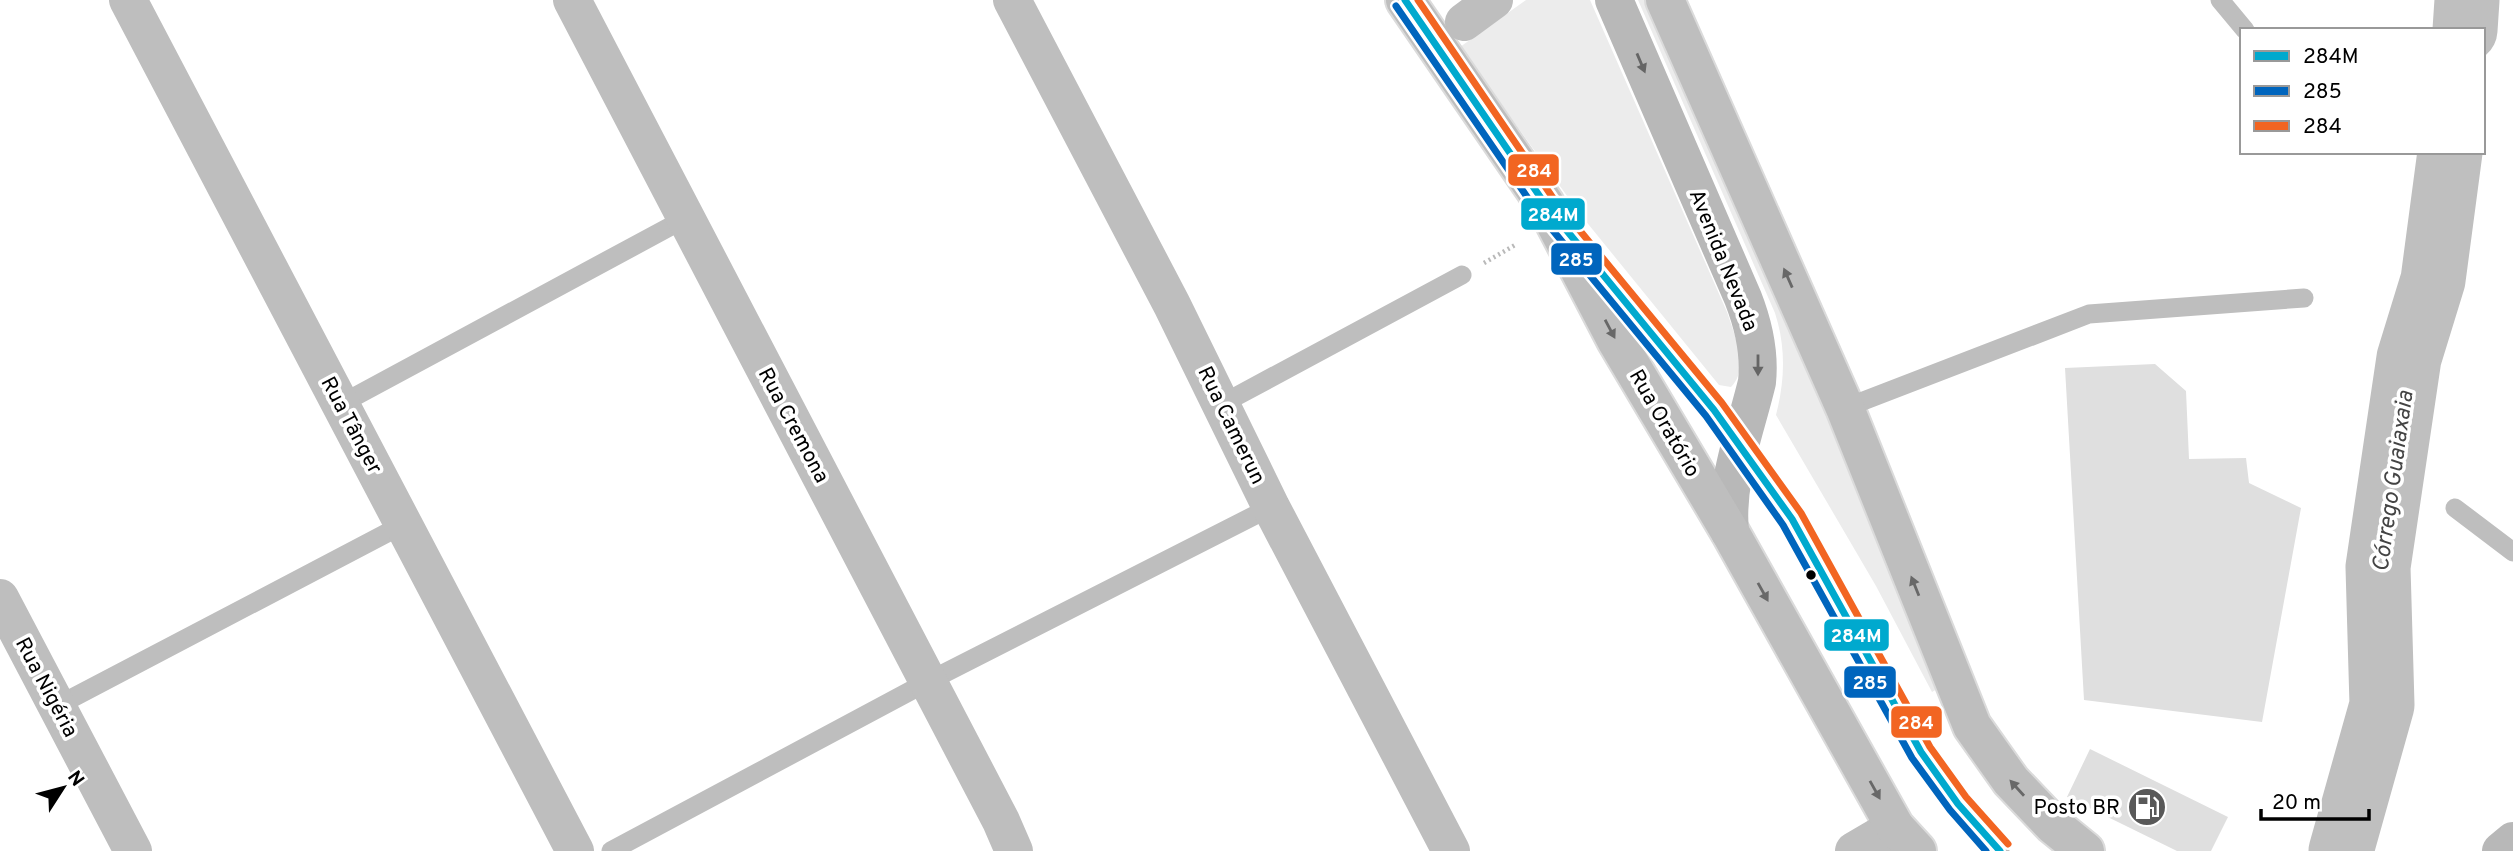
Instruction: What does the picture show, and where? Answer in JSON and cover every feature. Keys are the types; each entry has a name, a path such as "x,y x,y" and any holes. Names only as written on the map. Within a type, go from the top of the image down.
{"main road":[{"name":"Avenida Nevada","path":"1614,0 1751,318 1758,369 1729,495 1730,532"},
{"path":"2501,851 2513,841"}],"street":[{"name":"Rua Tânger","path":"128,0 404,524 566,848"},
{"name":"Rua Cremona","path":"572,0 1002,821 1014,851"},
{"name":"Rua Camerun","path":"1012,0 1222,404 1271,507 1451,851"},
{"name":"Rua Oratório","path":"1405,0 1545,204 1616,340 1906,839"},
{"path":"1665,0 1845,408 1972,726 2011,780 2053,825 2085,851"},
{"name":"Rua Nigéria","path":"0,598 133,851"},
{"path":"1854,851 1906,839"}],"lane":[{"path":"2220,0 2243,28"},
{"path":"1545,204 1741,444 1792,519 1933,772 1960,808 2000,851"},
{"path":"341,404 685,218"},
{"path":"1222,404 1462,275"},
{"path":"1845,408 2089,314 2304,299"},
{"path":"611,851 929,681 1271,507"},
{"path":"2455,508 2513,552"},
{"path":"57,706 404,524"}],"shaded area":[{"path":"1526,0 1590,0 1727,312 1740,361 1737,379 1731,387 1719,385 1580,214 1460,47"},
{"path":"1638,0 1647,0 1805,357 1937,689 1932,692 1876,586 1776,415 1783,364 1775,313"}],"building":[{"path":"2155,364 2186,391 2189,459 2246,458 2249,483 2301,508 2262,722 2084,700 2065,368"},
{"name":"Posto BR","path":"2090,749 2228,817 2211,851 2177,851 2067,797"}],"waterway":[{"name":"Córrego Guaiaxaia","path":"2465,28 2467,0"},
{"name":"Córrego Guaiaxaia","path":"2341,851 2382,705 2378,567 2409,358 2433,280 2450,154"}],"transit line":[{"name":"284M","path":"1405,0 1545,204 1714,410 1792,519 1921,752 1958,804 2000,851"},
{"name":"284","path":"1418,0 1553,198 1722,403 1801,513 1930,747 1966,797 2008,844"},
{"name":"285","path":"1396,6 1536,210 1706,416 1783,525 1912,758 1950,810 1986,851"}],"place":[{"name":"Posto BR","path":"2147,807"}]}
